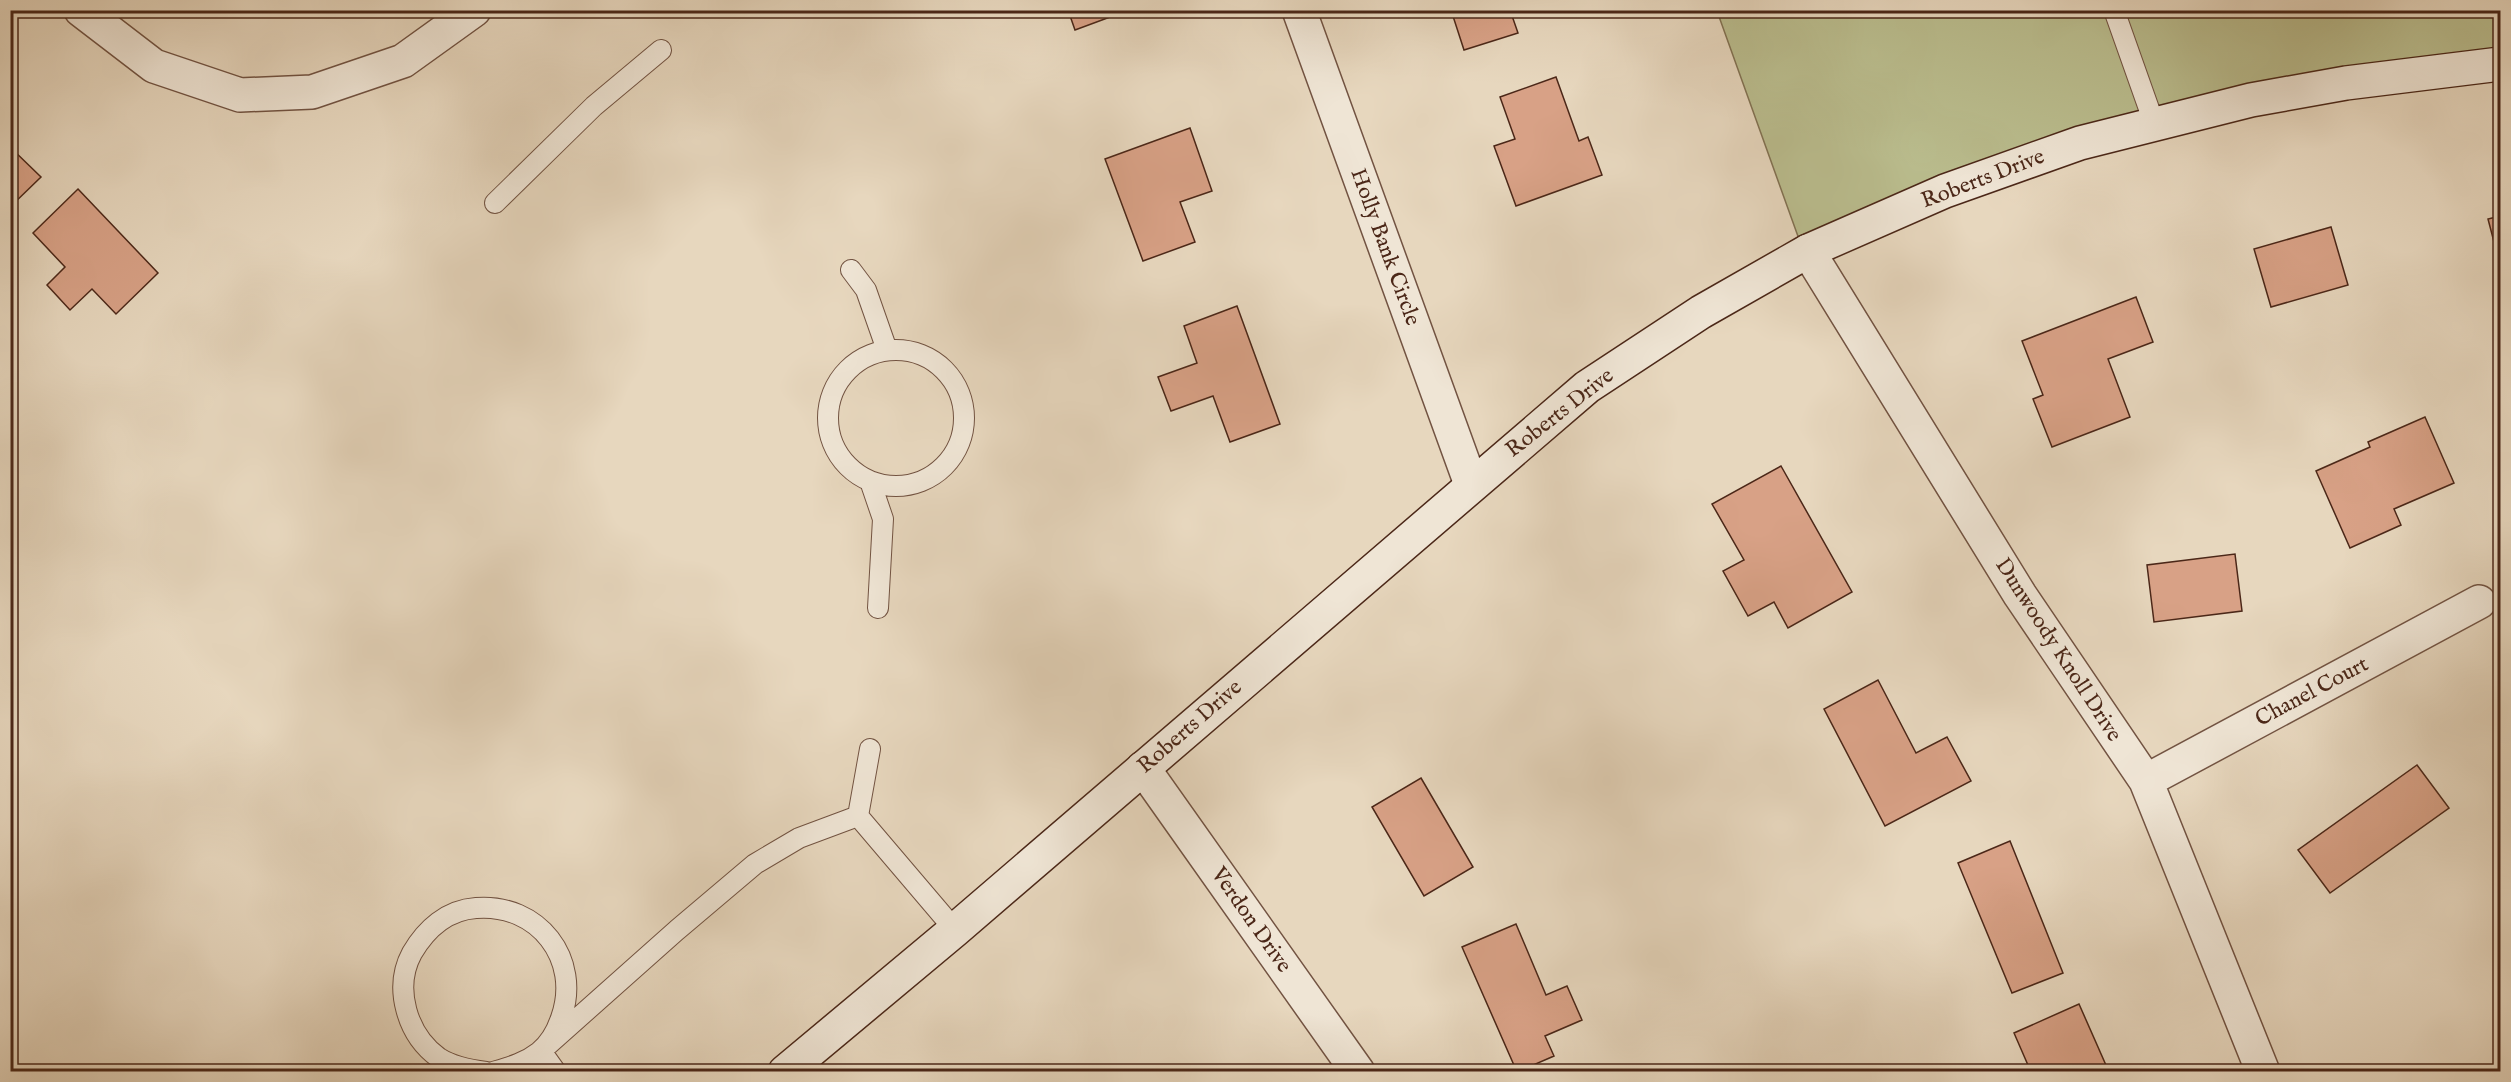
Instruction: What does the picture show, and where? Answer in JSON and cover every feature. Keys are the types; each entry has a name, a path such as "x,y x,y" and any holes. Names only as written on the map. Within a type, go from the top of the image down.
{"street":[{"path":"81,10 154,66 240,96 312,92 404,61 474,10"},
{"name":"Holly Bank Circle","path":"1299,10 1471,484"},
{"name":"Roberts Drive","path":"785,1071 955,930 1471,484 1587,387 1701,312 1808,251 1945,191 2080,143 2251,100 2346,82 2500,64"},
{"name":"Dunwoody Knoll Drive","path":"1808,251 2020,595 2146,781 2263,1071"},
{"name":"Chanel Court","path":"2146,781 2479,602"},
{"name":"Verdon Drive","path":"1143,768 1358,1071"}],"lane":[{"path":"2114,10 2154,123"},
{"path":"495,202 594,106 661,50"},
{"path":"851,270 866,290 886,350"},
{"path":"886,350 909,351 930,359 948,373 960,393 964,416 961,438 951,458 936,474 915,484 893,486 870,482 852,470 837,452 829,432 828,409 835,388 848,370 865,357 886,350"},
{"path":"870,482 883,519 878,608"},
{"path":"870,749 858,816 927,900 955,930"},
{"path":"494,1071 518,1065 541,1051 755,864 799,838 858,816"},
{"path":"486,1071 464,1070 439,1058 419,1039 407,1015 403,988 408,961 421,937 441,919 466,909 493,907 519,914 542,930 558,951 567,976 567,1004 557,1030 541,1051"},
{"path":"541,1051 556,1071"}],"green space":[{"path":"1717,11 2500,11 2500,59 2200,102 1804,253"}],"building":[{"path":"1068,10 1129,10 1075,30"},
{"path":"1451,10 1510,10 1518,33 1464,50"},
{"path":"1556,77 1579,141 1588,137 1602,175 1516,206 1494,146 1515,139 1500,97"},
{"path":"1190,128 1212,191 1180,202 1195,242 1143,261 1105,159"},
{"path":"10,147 41,177 10,207"},
{"path":"78,189 158,273 116,314 92,289 70,310 47,285 65,267 33,233"},
{"path":"2500,216 2500,265 2488,219"},
{"path":"2331,227 2348,285 2271,307 2254,249"},
{"path":"2136,297 2153,342 2108,359 2130,417 2052,447 2033,399 2043,395 2022,341"},
{"path":"1237,306 1280,424 1230,442 1213,396 1171,411 1158,377 1197,363 1184,326"},
{"path":"2425,417 2454,483 2394,509 2401,525 2350,548 2316,471 2370,447 2368,442"},
{"path":"1781,466 1852,592 1788,628 1774,602 1748,616 1723,571 1744,560 1712,504"},
{"path":"2235,554 2242,611 2154,622 2147,565"},
{"path":"1878,680 1916,753 1947,737 1971,781 1885,826 1824,709"},
{"path":"2417,765 2449,808 2330,893 2298,850"},
{"path":"1421,778 1473,867 1424,896 1372,807"},
{"path":"2010,841 2063,973 2012,993 1958,863"},
{"path":"1516,924 1546,995 1567,986 1582,1020 1545,1036 1554,1056 1517,1072 1462,947"},
{"path":"2079,1004 2109,1072 2031,1072 2014,1033"}]}
